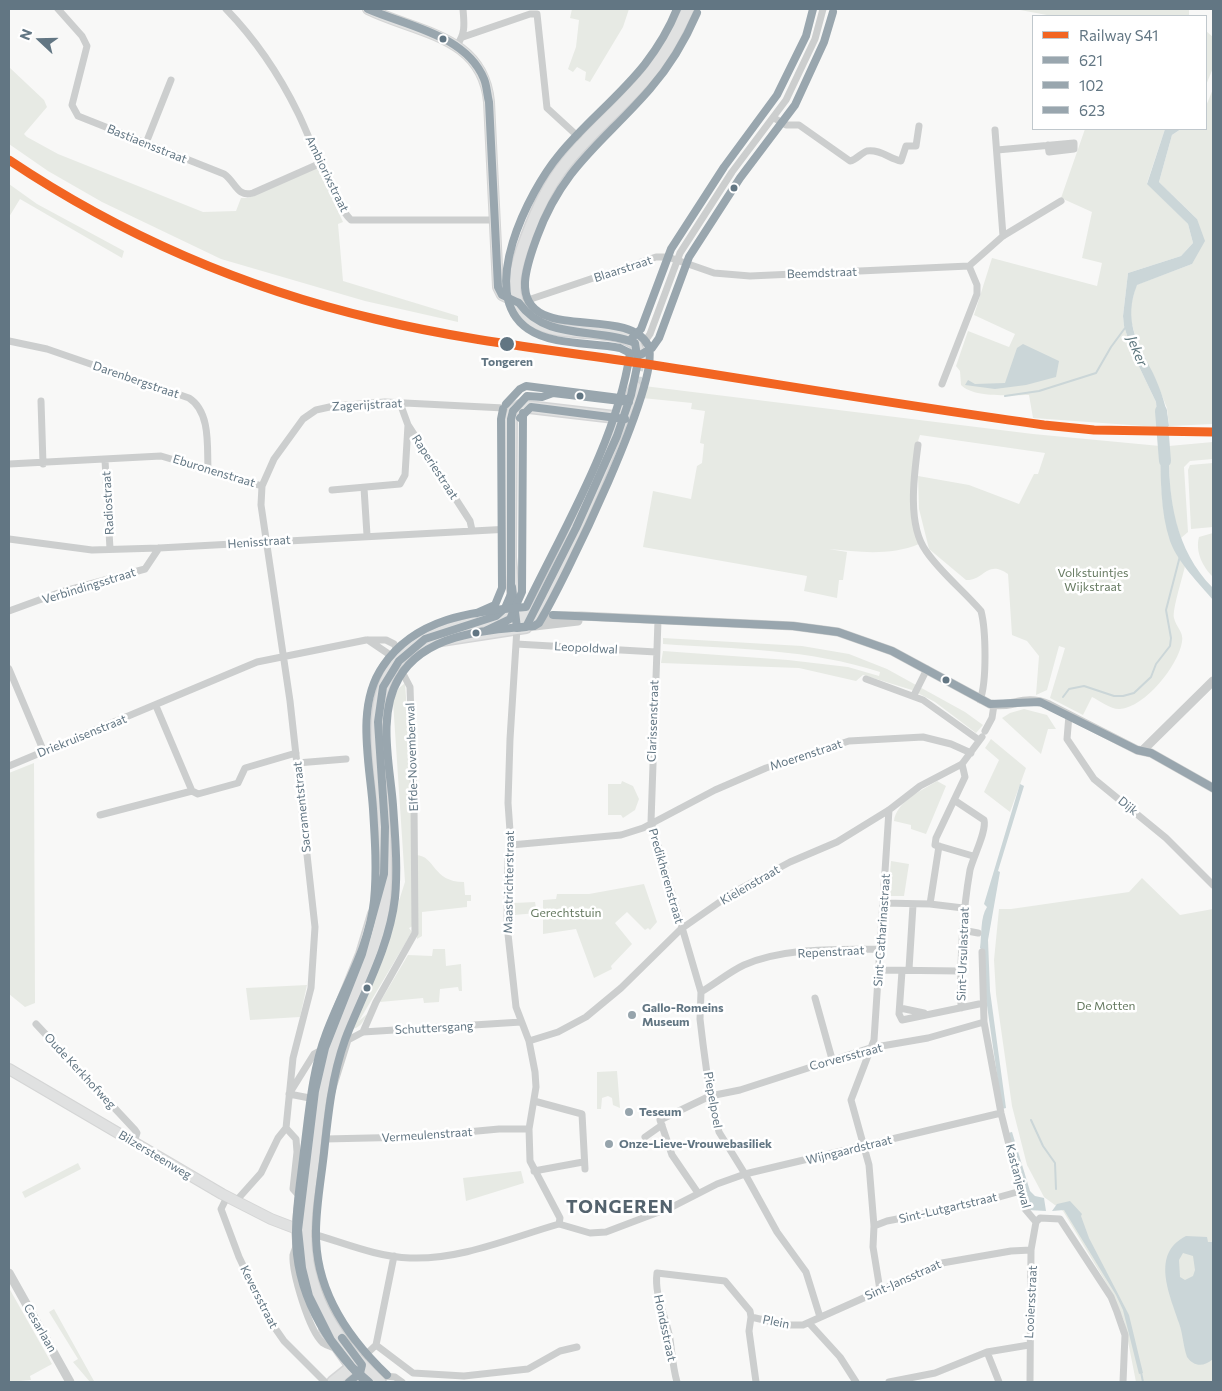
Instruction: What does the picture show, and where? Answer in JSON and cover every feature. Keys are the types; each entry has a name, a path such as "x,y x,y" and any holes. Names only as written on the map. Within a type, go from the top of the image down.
{"main road":[{"path":"368,9 460,41 476,62 486,84 499,291 519,303"},
{"path":"639,351 632,341 614,336 541,325 526,315 519,303 514,289 515,276 535,214 552,181 584,142 653,70 672,42 688,9"},
{"path":"532,616 603,471 635,387"},
{"path":"519,624 512,590 510,528 511,419 513,411 520,406 623,418"},
{"path":"380,1382 366,1378 319,1319 309,1296 298,1244 307,1218 317,1100 344,1019 376,938 385,895 385,827 378,722 383,687 399,661 418,644 436,633 481,622 503,612 512,590"},
{"name":"Leopoldwal","path":"519,624 532,616"},
{"path":"481,622 519,624"},
{"path":"418,644 519,624"},
{"path":"343,1349 324,1314 316,1294 302,1231 301,1198 325,1048 362,954 384,874"},
{"name":"Bilzersteenweg","path":"9,1069 231,1199 302,1231"},
{"path":"333,1382 356,1364"}],"street":[{"name":"Bastiaensstraat","path":"58,9 82,36 87,46 73,101 75,112 146,144 224,174 244,194 253,193 321,163"},
{"name":"Ambiorixstraat","path":"226,9 253,39 275,70 344,210 354,221 494,220"},
{"path":"460,41 465,27 463,9"},
{"path":"639,351 650,334 677,260 756,138 774,118 801,70 815,39 823,9"},
{"path":"460,41 530,14 537,14 547,108 584,142"},
{"path":"146,144 171,80"},
{"path":"774,118 786,125 799,125 850,161 867,151 889,155 894,160 901,161 906,146 916,146 919,126"},
{"path":"994,130 1003,236"},
{"path":"997,150 1048,145"},
{"path":"942,384 977,294 977,285 969,266 1003,236 1061,201"},
{"name":"Blaarstraat","path":"519,303 656,258 677,260"},
{"name":"Beemdstraat","path":"677,260 714,273 750,276 969,266"},
{"name":"Darenbergstraat","path":"9,341 47,349 189,398 197,404 204,424 208,470"},
{"path":"42,401 43,464"},
{"name":"Zagerijstraat","path":"262,486 274,459 303,419 311,413 334,406 400,403 504,408 513,411"},
{"name":"Raperiestraat","path":"400,403 408,424 470,521 472,530"},
{"path":"332,490 400,484 405,475 408,424"},
{"path":"918,445 913,489 918,531 923,545 981,611 984,620 985,645 980,700"},
{"name":"Eburonenstraat","path":"105,460 168,457 262,486"},
{"name":"Radiostraat","path":"9,464 105,460 110,549"},
{"name":"Sacramentstraat","path":"262,486 261,505 265,542 284,657 314,927 311,988 293,1058 286,1128"},
{"path":"364,488 367,536"},
{"name":"Henisstraat","path":"9,539 57,546 110,549 159,548 510,528"},
{"name":"Verbindingsstraat","path":"9,612 61,592 145,569 159,548"},
{"path":"541,601 543,608 553,616"},
{"name":"Leopoldwal","path":"532,616 793,626 830,630 868,641 926,669 980,700 994,705"},
{"name":"Leopoldwal","path":"519,624 592,617"},
{"name":"Clarissenstraat","path":"651,822 658,620"},
{"name":"Maastrichterstraat","path":"519,624 516,644 509,768 511,845 508,860 507,925 515,998 521,1022 529,1041 535,1072 534,1101 529,1129 530,1161 560,1218 559,1224"},
{"name":"Driekruisenstraat","path":"9,766 156,706 257,662 366,640"},
{"name":"Elfde-Novemberwal","path":"363,1032 376,1002 416,933 410,687 399,661 398,650 394,644 386,640 366,640"},
{"name":"Leopoldwal","path":"516,644 656,652"},
{"path":"9,669 44,752"},
{"path":"914,695 926,669"},
{"path":"866,679 914,695 982,736"},
{"path":"1142,751 1213,681"},
{"path":"994,705 1035,700 1181,769 1213,788"},
{"name":"Kielenstraat","path":"529,1041 574,1024 600,1007 681,929 734,892 790,862 837,842 889,810 920,786 962,764 971,753 992,718 994,705"},
{"path":"156,706 192,791"},
{"name":"Dijk","path":"1069,715 1067,739 1094,779 1166,838 1213,885"},
{"name":"Moerenstraat","path":"511,845 620,835 643,828 651,822 715,790 766,768 849,741 923,738 951,744 971,753"},
{"path":"100,815 192,791 198,794 238,783 245,768 296,754"},
{"path":"297,763 346,759"},
{"path":"962,764 965,777 936,838 935,845 973,856"},
{"name":"Sint-Ursulastraat","path":"954,800 984,820 986,826 973,856 963,908 960,971 961,1008"},
{"name":"Sint-Catharinastraat","path":"880,1290 873,1247 874,1226 869,1165 851,1100 874,1040 889,810"},
{"name":"Predikherenstraat","path":"651,822 701,992"},
{"path":"930,904 939,846"},
{"path":"883,904 930,904 963,908"},
{"path":"913,905 899,1014 902,1020 926,1013 979,1004"},
{"path":"962,930 978,933"},
{"name":"Repenstraat","path":"701,992 742,966 758,960 815,950 881,950"},
{"name":"Kastanjewal","path":"982,952 984,1022 1001,1113 1022,1190 1025,1210 1036,1222 1040,1218 1049,1216 1060,1219 1111,1297 1125,1335 1123,1382"},
{"path":"879,970 960,971"},
{"name":"Piepelpoel","path":"701,992 700,1019 710,1096 719,1132 777,1232 806,1272 820,1317"},
{"path":"815,998 832,1059"},
{"path":"900,1008 926,1013"},
{"path":"307,1218 318,1197 328,1104 348,1040 344,1019"},
{"name":"Schuttersgang","path":"348,1040 363,1032 521,1022"},
{"name":"Corversstraat","path":"662,1125 660,1120 710,1096 740,1090 870,1048 928,1038 984,1022"},
{"name":"Oude Kerkhofweg","path":"36,1024 135,1130 137,1133 134,1142"},
{"path":"317,1100 289,1094 314,1054 325,1048"},
{"path":"534,1101 582,1114 584,1165 534,1171"},
{"name":"Wijngaardstraat","path":"559,1224 590,1233 606,1232 672,1207 698,1193 745,1174 1001,1113"},
{"path":"645,1137 662,1125 672,1155 698,1193"},
{"path":"231,1199 261,1173 278,1138 286,1128 296,1139 297,1152 294,1189 301,1198"},
{"name":"Vermeulenstraat","path":"324,1139 413,1137 529,1129"},
{"name":"Sint-Lutgartstraat","path":"874,1226 887,1221 974,1204 1022,1190"},
{"name":"Keversstraat","path":"231,1199 221,1209 256,1295 284,1341 325,1382"},
{"name":"Looiersstraat","path":"1030,1382 1029,1345 1033,1262 1031,1250 1036,1222"},
{"path":"302,1231 394,1256 424,1258 476,1250 559,1224"},
{"name":"Sint-Jansstraat","path":"809,1323 942,1263 1005,1252 1031,1250"},
{"path":"356,1364 376,1345 394,1256"},
{"name":"Plein","path":"657,1273 719,1279 728,1285 750,1311 751,1317 786,1325 809,1323"},
{"name":"Hondsstraat","path":"657,1273 657,1291 669,1338 677,1382"},
{"name":"Cesarlaan","path":"9,1274 70,1382"},
{"path":"751,1317 749,1331 756,1382"},
{"path":"809,1323 840,1357 856,1382"},
{"path":"376,1345 413,1373 464,1376 528,1369 560,1351 577,1347"},
{"path":"889,1382 936,1373 987,1352 1029,1345"},
{"path":"987,1352 999,1382"},
{"path":"366,1378 395,1377 402,1382"}],"green space":[{"path":"572,9 629,9 623,27 590,82 585,80 586,72 577,67 573,72 568,69 576,47 579,20 570,18"},
{"path":"1015,9 1189,9 1189,15 1047,15"},
{"path":"1207,32 1213,37 1213,68 1207,83"},
{"path":"9,67 44,100 47,107 24,134 27,137 58,154 203,212 236,211 241,198 248,198 312,169 318,169 343,222 338,224 343,281 458,316 458,322 365,301 221,259 102,202 48,171 9,144"},
{"path":"1213,89 1213,424 1169,426 1167,408 1153,374 1140,352 1129,314 1136,285 1192,264 1197,219 1159,182 1172,135 1180,130 1207,130 1207,104"},
{"path":"1085,130 1165,130 1147,183 1188,224 1193,243 1181,256 1128,273 1123,316 1124,326 1133,354 1156,402 1158,427 1033,418 1029,395 983,394 974,392 961,385 960,371 956,366 968,331 1009,347 1015,334 974,315 992,258 1097,286 1102,263 1082,258 1092,212 1061,198"},
{"path":"9,184 37,204 124,251 122,258 20,199 9,217"},
{"name":"Volkstuintjes Wijkstraat","path":"644,386 1033,434 1160,446 1162,493 1166,523 1170,538 1185,566 1174,614 1175,621 1181,632 1182,642 1174,662 1159,684 1140,701 1130,707 1117,709 1092,697 1083,715 1050,698 1065,648 1059,646 1047,690 1036,695 1039,656 1027,641 1012,635 1008,574 995,569 966,580 929,549 919,509 918,476 969,485 1019,504 1034,474 1038,474 1045,453 920,435 913,462 912,476 912,503 919,544 886,552 829,549 847,552 843,580 839,580 837,598 804,591 807,576 643,547 653,491 691,499 697,466 702,463 704,444 700,443 705,411 691,409 692,403 642,398"},
{"path":"1213,442 1213,459 1190,461 1184,467 1188,532 1181,538 1172,504 1169,446"},
{"path":"1213,463 1213,527 1191,529 1188,470 1190,465"},
{"path":"1213,533 1213,577 1201,559 1198,543 1199,537"},
{"path":"663,638 802,646 849,654 887,669 965,712 983,725 976,733 935,702 912,690 863,675 856,681 799,668 661,663 663,651 788,660 848,667 879,676 880,672 854,664 772,651 663,644"},
{"path":"405,683 412,785 409,788 412,792 413,926 409,928 412,932 359,1021 367,1014 364,1020 359,1026 350,1029 356,1007 389,932 405,882 393,701 398,689"},
{"path":"385,709 388,711 399,870 393,905 380,938 391,882 393,852"},
{"path":"1024,709 1047,715 1056,729 1048,729 1041,754 1002,718 1010,713"},
{"path":"991,739 1026,768 1010,812 984,792 999,760 985,748"},
{"path":"34,763 35,1003 25,1007 9,994 9,773"},
{"path":"622,781 633,786 639,799 635,810 623,818 621,815 608,815 608,784 621,784"},
{"path":"937,781 946,786 926,834 911,829 911,825 894,821 899,808 905,802"},
{"path":"416,855 422,856 446,878 464,882 465,895 471,895 471,901 467,901 467,907 422,912 422,936 417,939"},
{"path":"891,861 909,864 904,896 888,896"},
{"name":"De Motten","path":"1142,878 1180,915 1213,909 1213,1382 1136,1382 1124,1321 1111,1291 1063,1211 1044,1197 1027,1165 1012,1106 996,994 994,960 999,909 1011,909 1129,892"},
{"name":"Gerechtstuin","path":"644,884 657,922 650,930 648,928 645,930 627,912 615,923 632,944 611,966 612,969 594,978 576,929 543,934 543,900 556,899 557,894 589,894"},
{"path":"535,902 537,913 514,915 514,903"},
{"path":"433,949 445,949 446,966 461,964 462,991 459,991 458,987 440,989 439,1002 424,1003 423,998 380,1002 408,955 432,956"},
{"path":"307,985 300,1017 250,1020 246,988"},
{"path":"617,1071 620,1108 613,1105 612,1098 608,1096 602,1098 601,1109 597,1109 597,1072"},
{"path":"78,1163 81,1169 25,1198 22,1192"},
{"path":"521,1171 524,1183 466,1201 463,1178"},
{"path":"9,1288 52,1364 30,1376 31,1380 9,1382"},
{"path":"54,1309 94,1381 100,1382 90,1382 73,1362 78,1359 49,1312"}],"water":[{"path":"1165,130 1180,130 1172,135 1159,182 1197,219 1205,241 1192,264 1137,285 1131,310 1137,341 1159,386 1167,413 1169,426 1158,427 1156,402 1133,354 1124,326 1123,316 1128,273 1181,256 1193,243 1188,224 1147,184"},
{"path":"1023,344 1059,361 1056,377 1026,385 995,389 965,385 968,380 975,384 1005,383 1017,348"},
{"path":"1160,446 1169,446 1172,504 1182,540 1200,573 1213,588 1213,600 1183,565 1170,541 1163,506"},
{"path":"1020,784 1024,786 998,871 1000,872 988,940 990,991 1006,1108 1002,1109 985,992 984,952 980,948 982,921 987,907 984,904"},
{"path":"1012,1132 1030,1191 1035,1196 1044,1198 1046,1211 1028,1210 1008,1133"},
{"path":"1070,1201 1082,1214 1081,1216 1089,1238 1129,1315 1143,1373 1139,1374 1123,1310 1116,1295 1064,1210 1052,1211 1057,1204"},
{"path":"1186,1236 1207,1237 1208,1242 1213,1242 1213,1359 1203,1365 1193,1363 1187,1357 1168,1288 1166,1264 1168,1253 1175,1244","holes":["1183,1253 1193,1256 1195,1270 1193,1276 1185,1280 1180,1277 1179,1260"]}],"waterway":[{"path":"1005,396 1039,391 1096,373 1125,328"},
{"name":"Jeker","path":"1161,411 1165,461"},
{"path":"1063,697 1069,689 1084,686 1114,696 1123,696 1134,693 1151,677 1156,664 1170,646 1171,638 1166,610 1180,556"},
{"path":"1031,1120 1043,1146 1055,1163 1056,1189"},
{"path":"1141,1372 1143,1382"}],"tunnel":[{"path":"635,387 640,356"}],"rail line":[{"name":"S41","path":"9,160 95,212 184,256 278,292 409,327 478,340 1044,425 1094,430 1213,432"}],"transit line":[{"name":"621","path":"368,9 417,27 450,42 464,52 475,64 484,79 489,102 498,287 502,295 519,303"},
{"name":"623","path":"366,1382 338,1350 315,1315 301,1275 296,1233 298,1202 317,1062 332,1018 361,953 367,936 374,901 375,844 366,736 369,699 374,682 383,666 396,650 411,637 428,627 466,615 526,607 587,483 614,418 630,353 620,348 609,346 560,341 528,329 513,313 507,292 507,268 513,242 522,217 547,171 569,143 624,88 645,64 663,38 677,9"},
{"name":"623","path":"632,338 641,329 671,249 724,167 777,95 806,36 813,9"},
{"name":"102","path":"642,354 652,348 659,338 689,257 740,178 795,105 824,42 833,12"},
{"name":"102","path":"387,1375 359,1345 336,1311 327,1293 317,1253 316,1232 327,1124 337,1068 345,1040 381,953 392,917 395,898 395,840 387,740 388,708 392,692 399,678 410,663 424,651 441,643 477,632 534,626 539,623 588,528 627,437 641,396 649,364 648,345 636,333 619,327 557,319 540,313 529,301 525,282 527,270 547,212 559,191 586,156 633,108 664,71 676,53 697,13"},
{"name":"621","path":"512,587 517,628 526,627 576,528 617,436 631,395 638,362 635,343 620,338 557,328 543,323 530,315 519,303"},
{"name":"623","path":"506,404 520,389 526,386 627,399"},
{"name":"621","path":"513,411 527,396 542,397 553,393 629,402"},
{"name":"102","path":"520,418 531,407 625,419"},
{"name":"623","path":"477,613 495,605 502,588 501,419 503,409"},
{"name":"621","path":"369,1382 352,1367 331,1340 309,1296 302,1268 298,1230 315,1091 325,1048 362,954 384,874 385,827 378,722 383,687 399,661 425,639 496,616 505,608 511,594 511,419 513,411"},
{"name":"102","path":"485,631 510,619 522,592 523,413"},
{"name":"621","path":"553,615 793,626 838,632 892,651 990,704 1040,702 1137,750 1151,753 1213,788"},
{"name":"102","path":"342,1338 362,1365 360,1373 349,1382"}],"place":[{"name":"Tongeren","path":"507,344"},
{"name":"Gallo-Romeins Museum","path":"632,1015"},
{"name":"Teseum","path":"629,1112"},
{"name":"Onze-Lieve-Vrouwebasiliek","path":"609,1144"}],"district":[{"name":"TONGEREN","path":"620,1207"}]}
